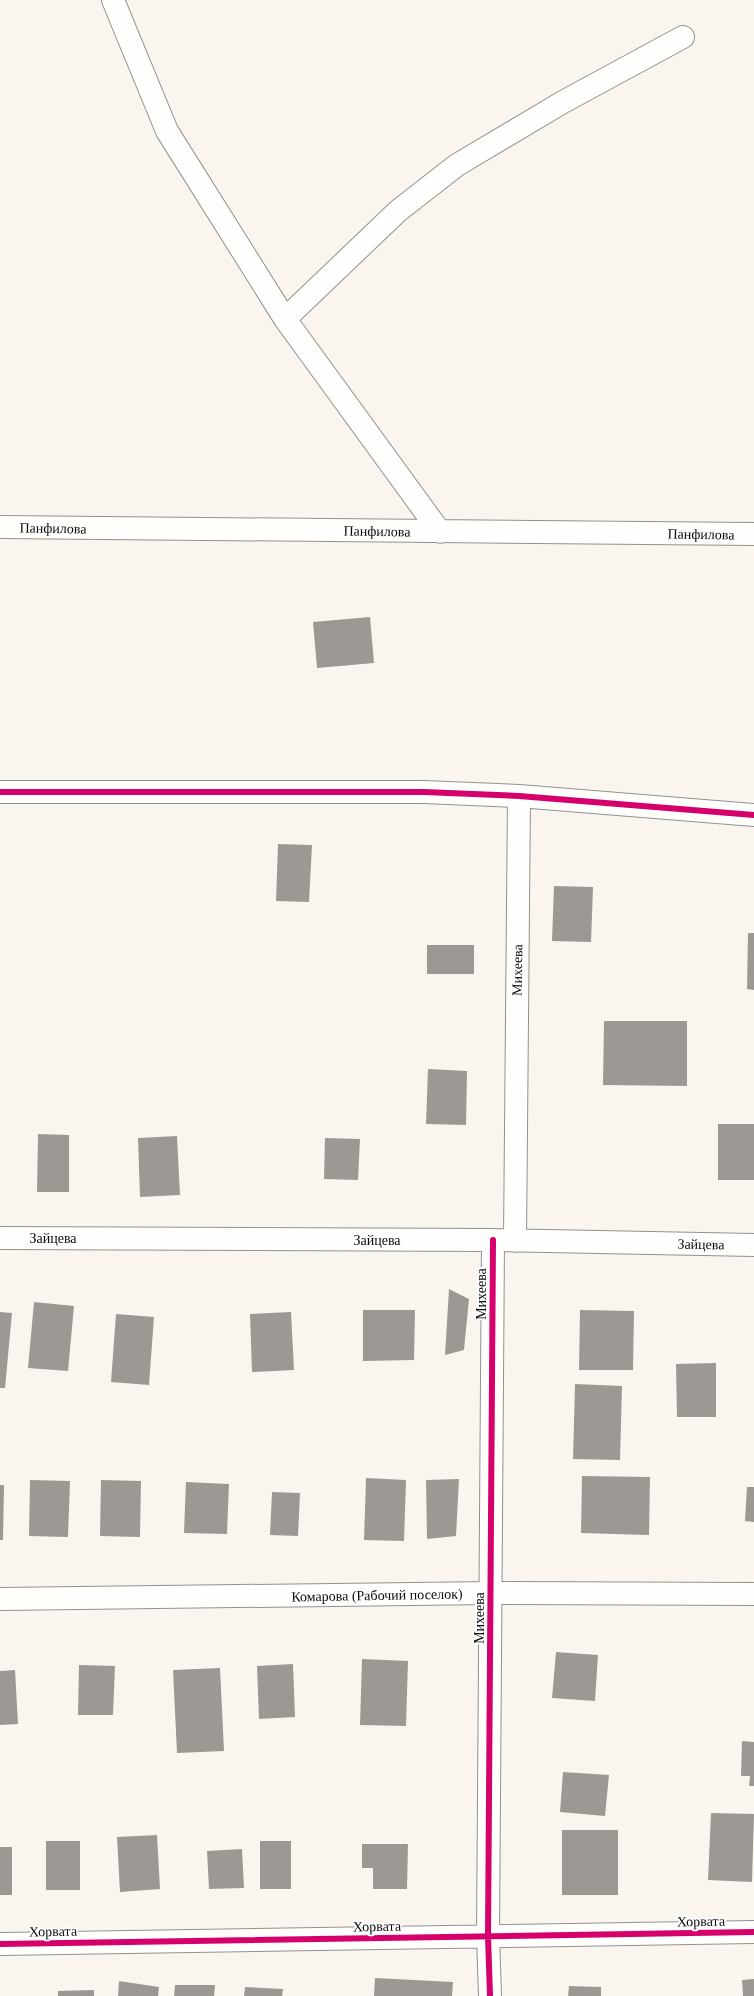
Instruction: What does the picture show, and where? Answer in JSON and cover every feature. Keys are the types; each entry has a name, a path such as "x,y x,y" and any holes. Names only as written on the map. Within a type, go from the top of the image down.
{"street":[{"path":"113,0 167,131 285,319 440,532"},
{"path":"285,319 398,211 457,165 563,102 683,37"},
{"name":"Панфилова","path":"0,527 754,534"},
{"path":"0,792 424,792 519,796 754,815"},
{"name":"Михеева","path":"515,1241 519,796"},
{"name":"Зайцева","path":"0,1238 493,1240 754,1245"},
{"name":"Михеева","path":"490,1996 488,1936 493,1240"},
{"name":"Комарова (Рабочий поселок)","path":"0,1599 491,1593 754,1594"},
{"name":"Хорвата","path":"0,1944 754,1932"}],"building":[{"path":"370,617 374,663 317,668 313,622"},
{"path":"278,844 312,845 309,902 276,901"},
{"path":"554,886 593,887 591,942 552,941"},
{"path":"748,933 754,933 754,990 747,989"},
{"path":"427,945 474,945 474,974 427,974"},
{"path":"604,1021 687,1021 687,1086 603,1085"},
{"path":"428,1069 467,1071 466,1125 426,1124"},
{"path":"718,1124 754,1124 754,1180 718,1180"},
{"path":"38,1134 69,1135 69,1192 37,1192"},
{"path":"177,1136 180,1195 140,1197 138,1138"},
{"path":"325,1138 360,1139 358,1180 324,1179"},
{"path":"449,1289 469,1299 464,1350 445,1355"},
{"path":"34,1302 74,1306 68,1371 28,1368"},
{"path":"363,1310 415,1310 414,1360 363,1361"},
{"path":"580,1310 634,1311 633,1370 579,1370"},
{"path":"0,1312 12,1313 5,1388 0,1388"},
{"path":"291,1312 294,1370 252,1372 250,1314"},
{"path":"116,1314 154,1317 149,1385 111,1382"},
{"path":"716,1363 716,1417 677,1417 676,1364"},
{"path":"575,1384 622,1386 620,1460 573,1459"},
{"path":"582,1476 650,1477 649,1535 581,1533"},
{"path":"366,1478 406,1480 404,1541 364,1540"},
{"path":"459,1479 456,1536 427,1539 426,1480"},
{"path":"30,1480 70,1481 68,1537 29,1536"},
{"path":"101,1480 141,1481 140,1537 100,1536"},
{"path":"186,1482 229,1484 227,1534 184,1533"},
{"path":"0,1485 4,1485 3,1540 0,1540"},
{"path":"747,1487 754,1487 754,1522 745,1521"},
{"path":"272,1492 300,1493 298,1536 270,1535"},
{"path":"556,1652 598,1655 595,1701 552,1698"},
{"path":"362,1659 408,1661 406,1726 360,1725"},
{"path":"293,1664 295,1717 259,1719 257,1666"},
{"path":"79,1665 115,1666 113,1715 78,1715"},
{"path":"220,1668 224,1751 177,1753 173,1670"},
{"path":"15,1670 18,1724 0,1725 0,1671"},
{"path":"742,1741 754,1742 754,1786 749,1786 750,1776 741,1776"},
{"path":"563,1772 609,1775 605,1816 560,1812"},
{"path":"711,1813 754,1814 752,1882 708,1880"},
{"path":"562,1830 618,1830 618,1895 562,1895"},
{"path":"157,1835 160,1889 120,1892 117,1837"},
{"path":"46,1841 80,1841 80,1890 46,1890"},
{"path":"260,1841 291,1841 291,1889 260,1889"},
{"path":"362,1844 408,1844 407,1889 373,1889 373,1868 362,1868"},
{"path":"0,1847 12,1847 12,1895 0,1895"},
{"path":"242,1849 244,1888 209,1889 207,1851"},
{"path":"375,1978 453,1982 452,1996 374,1996"},
{"path":"754,1979 754,1996 743,1996 742,1980"},
{"path":"119,1981 159,1987 158,1996 118,1996"},
{"path":"175,1985 215,1985 214,1996 174,1996"},
{"path":"569,1986 601,1987 601,1996 568,1996"},
{"path":"245,1987 283,1989 282,1996 244,1996"},
{"path":"94,1990 94,1996 58,1996 58,1991"}],"cycle path":[{"path":"0,792 424,792 519,796 754,815"},
{"path":"490,1996 488,1936 493,1240"},
{"path":"0,1944 754,1932"}]}
